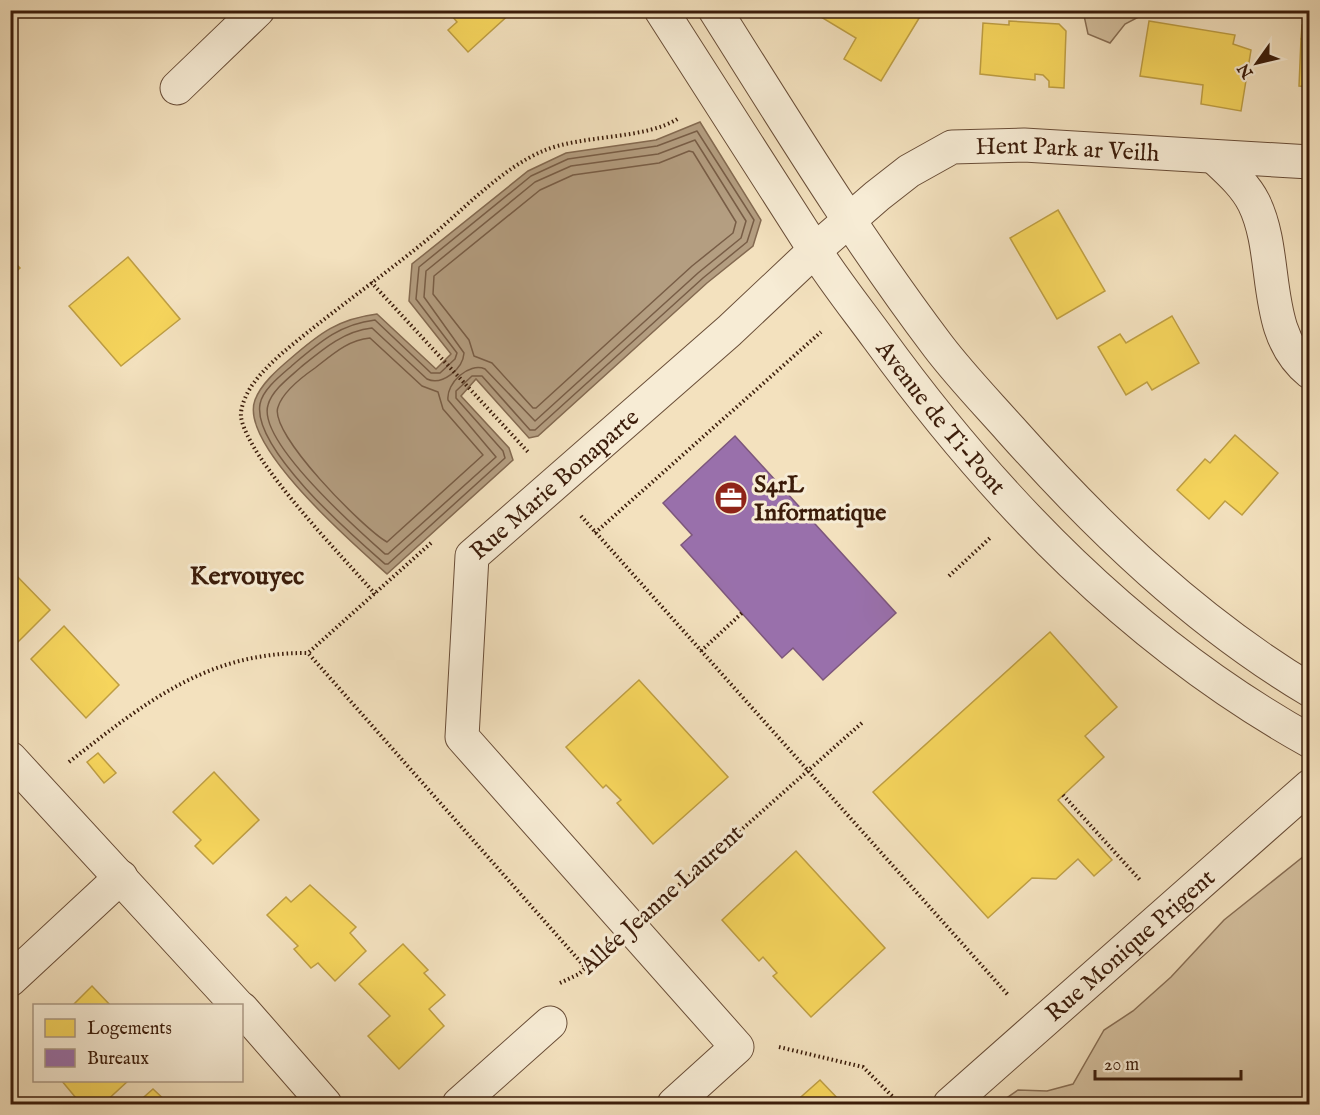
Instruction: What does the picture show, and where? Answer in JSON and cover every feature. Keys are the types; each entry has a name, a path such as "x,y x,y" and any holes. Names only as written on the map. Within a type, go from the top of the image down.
{"street":[{"path":"177,88 258,10"},
{"name":"Avenue de Ti-Pont","path":"661,10 815,250 951,434 1019,512 1121,610 1204,676 1310,741"},
{"name":"Avenue de Ti-Pont","path":"715,10 850,222 939,347 1015,435 1136,559 1199,611 1310,690"},
{"name":"Hent Park ar Veilh","path":"850,222 909,171 952,147 1024,145 1310,162"},
{"path":"1214,157 1242,186 1254,203 1263,230 1282,335 1290,353 1310,372"},
{"name":"Rue Marie Bonaparte","path":"737,1047 462,737 472,555 772,294 815,250 850,222"},
{"path":"10,758 237,1004"},
{"name":"Rue Monique Prigent","path":"950,1104 1310,786"},
{"path":"10,980 121,877"},
{"path":"243,1010 325,1104"},
{"path":"459,1104 550,1023"},
{"path":"674,1104 737,1047"}],"path":[{"path":"375,594 277,479 246,433 241,415 244,401 252,385 267,369 371,282 512,170 541,151 561,144 671,124 716,94"},
{"path":"371,282 554,483 595,533 1037,1028"},
{"path":"595,533 827,327"},
{"path":"701,651 742,613"},
{"path":"37,786 145,703 182,681 250,658 281,653 308,653"},
{"name":"Allée Jeanne Laurent","path":"550,1023 543,991 579,974 806,770 864,721"},
{"path":"1063,795 1142,883"},
{"path":"737,1047 770,1045 863,1067 900,1104"}],"shaded area":[{"path":"1083,10 1150,11 1125,24 1110,43 1088,34"},
{"path":"1309,852 1309,1104 998,1104 1018,1090 1047,1091 1073,1084 1104,1030 1133,1011 1171,977 1224,920"}],"water":[{"path":"700,122 761,220 753,246 707,283 538,436 529,438 476,379 461,396 509,448 513,460 387,574 327,519 281,467 264,442 255,419 255,400 261,388 280,368 320,335 351,319 377,314 436,369 451,354 409,301 412,264 528,171 566,153 656,140"}],"building: Logements":[{"path":"447,10 514,10 468,52 448,30 457,22"},
{"path":"924,10 881,81 844,59 856,38 811,11"},
{"path":"1009,21 1059,24 1066,31 1064,88 1049,87 1049,81 1043,75 1035,74 1035,80 980,74 983,23 1009,25"},
{"path":"1149,21 1235,35 1233,44 1251,50 1241,111 1201,104 1203,85 1140,76"},
{"path":"1302,25 1310,26 1310,39 1301,39"},
{"path":"1301,39 1310,39 1310,87 1299,86"},
{"path":"1058,210 1105,291 1057,319 1010,238"},
{"path":"128,257 180,319 121,366 69,306"},
{"path":"10,258 20,268 10,277"},
{"path":"1172,316 1199,363 1152,390 1147,382 1126,395 1098,347 1120,334 1126,343"},
{"path":"1235,435 1278,473 1242,515 1225,501 1209,519 1177,490 1205,459 1210,463"},
{"path":"10,569 50,610 16,644 10,638"},
{"path":"64,626 119,685 86,718 31,659"},
{"path":"1050,632 1117,707 1085,736 1104,757 1058,800 1112,860 1094,876 1078,859 1056,879 1032,878 988,918 873,792"},
{"path":"639,680 728,777 653,844 617,803 621,800 606,785 603,788 566,747"},
{"path":"98,753 116,773 104,783 87,762"},
{"path":"214,772 259,820 213,864 195,846 201,840 173,812"},
{"path":"796,851 885,948 811,1017 773,976 777,973 763,957 759,961 722,920"},
{"path":"310,885 356,927 350,933 366,951 335,981 318,963 311,968 294,949 298,946 267,915 286,897 291,902"},
{"path":"403,944 428,970 424,973 445,995 429,1009 444,1026 399,1069 368,1036 390,1016 359,984"},
{"path":"92,986 109,1004 74,1004"},
{"path":"820,1080 843,1104 793,1104"},
{"path":"63,1082 127,1082 103,1104 81,1104"},
{"path":"153,1089 169,1104 136,1104"}],"building: Bureaux":[{"path":"735,436 896,613 823,680 793,648 782,658 681,545 692,535 663,503"}],"place":[{"name":"S4rL Informatique","path":"731,498"}],"district":[{"name":"Kervouyec","path":"247,575"}]}
